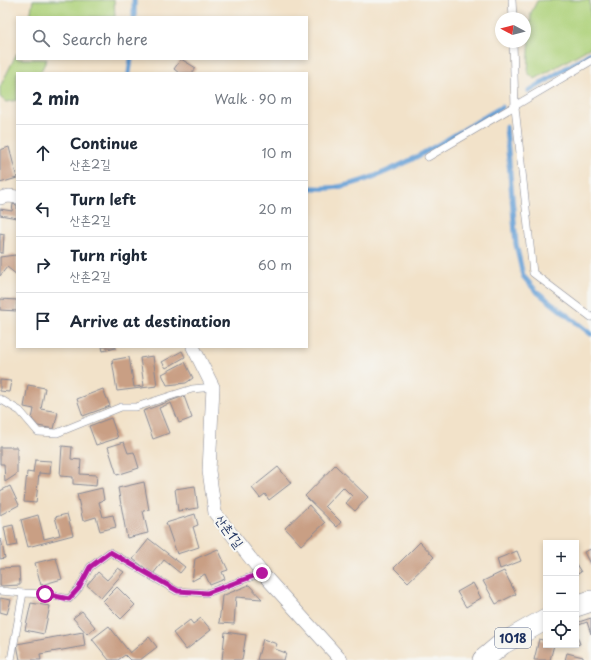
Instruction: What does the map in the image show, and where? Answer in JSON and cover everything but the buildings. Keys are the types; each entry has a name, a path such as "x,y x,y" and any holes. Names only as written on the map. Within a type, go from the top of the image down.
{"main road":[{"path":"579,605 591,600"},
{"name":"1018","path":"483,660 502,644 543,621"}],"street":[{"path":"0,198 16,197"},
{"name":"산촌1길","path":"194,348 213,387 209,471 216,513 262,573 341,660"}],"lane":[{"path":"512,0 513,12"},
{"path":"513,48 515,107 532,273 591,317"},
{"path":"428,157 591,62"},
{"path":"0,399 20,411 38,432 57,433 121,407 136,407 192,389 213,387"},
{"path":"0,591 45,594 69,599 79,588 90,567 110,552 178,591 207,593 262,573"},
{"path":"11,660 23,592"}],"green space":[{"path":"33,0 114,0 115,16 30,16"},
{"path":"590,0 591,47 535,79 528,73 529,48 531,48 531,13 537,1"},
{"path":"16,55 16,60 46,60 40,72 16,72 16,100 6,102 0,97 0,87"}],"waterway":[{"path":"134,0 134,16"},
{"path":"529,91 591,53"},
{"path":"129,72 131,60"},
{"path":"308,188 338,187 359,182 380,174 422,154 502,107"},
{"path":"506,127 516,244 523,276 536,291 591,334"}],"route":[{"path":"45,594 69,599 79,588 90,567 110,552 178,591 207,593 262,573"}]}
